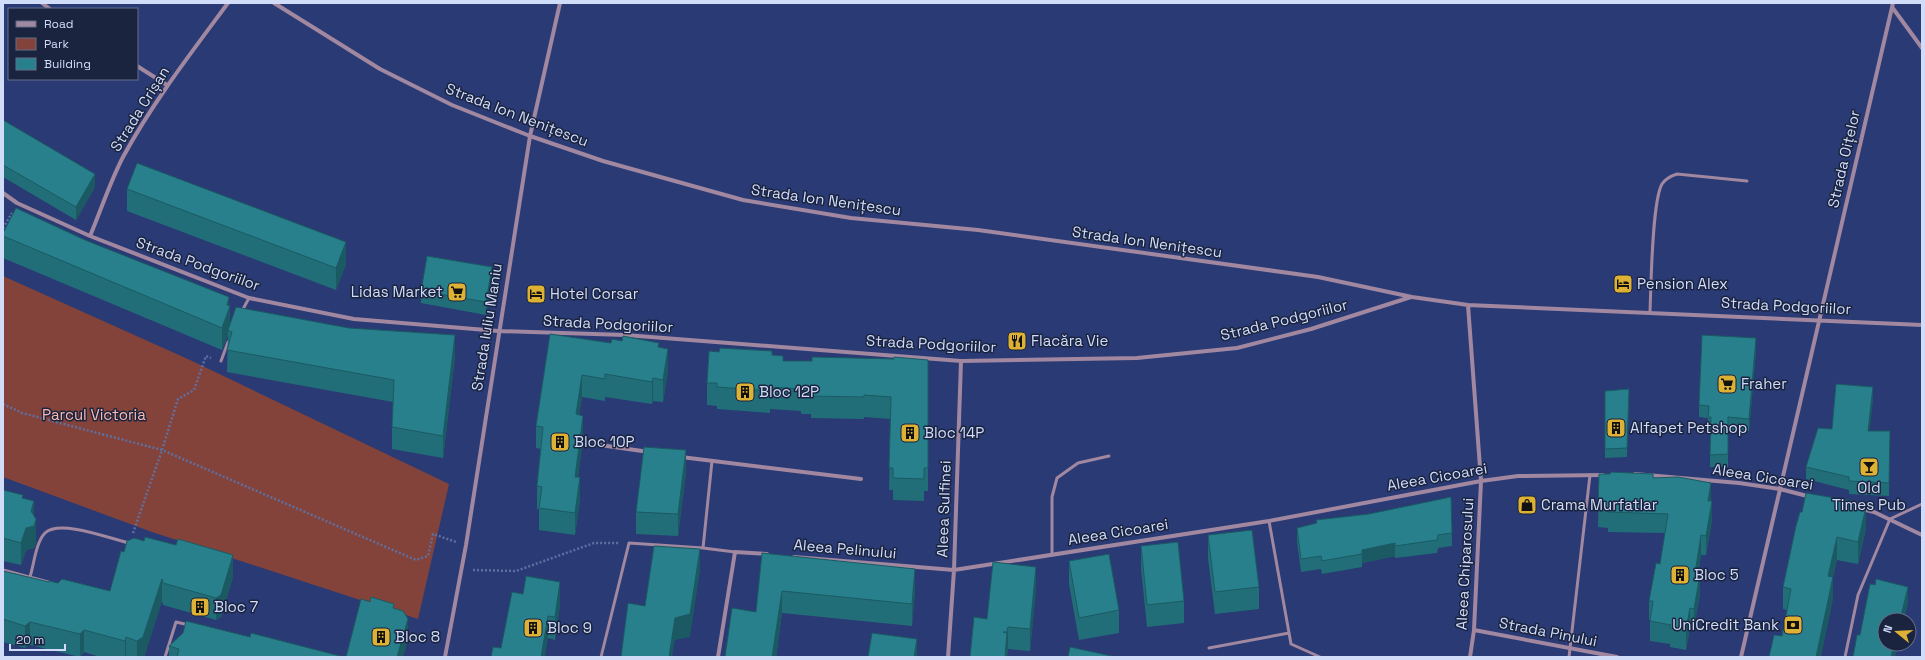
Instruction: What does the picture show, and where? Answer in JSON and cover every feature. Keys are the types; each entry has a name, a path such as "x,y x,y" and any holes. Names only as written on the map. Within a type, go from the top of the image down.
{"street":[{"name":"Strada Crișan","path":"90,236 123,158 138,132 167,85 228,3"},
{"name":"Strada Ion Nenițescu","path":"274,3 380,69 452,105 530,136 603,161 743,200 852,218 978,230 1318,277 1412,297"},
{"name":"Strada Iuliu Maniu","path":"445,657 466,545 498,331 530,136 560,3"},
{"path":"1892,5 1922,48"},
{"name":"Strada Oițelor","path":"1741,657 1892,5"},
{"path":"138,67 167,85"},
{"name":"Strada Podgoriilor","path":"3,193 17,203 90,236 249,298 354,318 498,331 633,336 961,361 1137,358 1237,348 1311,329 1412,297 1468,305 1819,319 1922,325"},
{"name":"Aleea Chiparosului","path":"1468,305 1481,481 1474,630 1470,657"},
{"name":"Aleea Sulfinei","path":"948,657 954,570 961,361"},
{"path":"600,445 652,453"},
{"path":"675,456 712,462 861,478"},
{"name":"Aleea Cicoarei","path":"1627,474 1671,476 1780,489 1814,497"},
{"name":"Aleea Cicoarei","path":"954,570 1269,520 1481,481 1518,476 1605,475"},
{"path":"1854,507 1874,512 1922,535"},
{"path":"718,657 735,552"},
{"name":"Aleea Pelinului","path":"735,552 776,555"},
{"name":"Aleea Pelinului","path":"792,556 954,570"},
{"name":"Strada Pinului","path":"1474,630 1617,657"}],"lane":[{"path":"1650,312 1656,217 1662,184 1669,177 1677,174 1747,180"},
{"path":"240,316 249,298"},
{"path":"221,361 229,341"},
{"path":"1052,554 1052,497 1057,478 1078,463 1108,456"},
{"path":"703,548 712,462"},
{"path":"1569,657 1590,475"},
{"path":"1845,657 1858,595 1890,520 1922,504"},
{"path":"1269,520 1291,644 1320,657"},
{"path":"30,576 40,543 45,533 52,528 72,528 129,543"},
{"path":"601,657 629,543"},
{"name":"Aleea Pelinului","path":"629,543 703,548 735,552"},
{"path":"3,570 58,584"},
{"path":"165,657 176,622 190,626"},
{"path":"1209,648 1289,633"}],"path":[{"path":"3,228 17,203"},
{"path":"129,543 162,450 178,399 194,390 206,356 221,361"},
{"path":"3,404 22,413 162,450 416,560 428,556 433,534 466,545"},
{"path":"461,570 516,571 594,543 629,543"}],"green space":[{"name":"Parcul Victoria","path":"3,276 190,360 449,484 418,619 152,532 3,477"}],"building":[{"path":"3,120 95,174 76,207 3,165"},
{"path":"137,163 346,242 336,268 127,189"},
{"path":"16,208 85,240 229,297 227,305 230,306 222,328 3,236 3,233"},
{"name":"Lidas Market","path":"427,256 492,267 486,302 421,291"},
{"path":"236,307 349,328 455,335 443,436 392,427 394,380 227,350 232,332 228,330"},
{"name":"Bloc 10P","path":"550,334 611,343 612,339 622,341 623,336 659,343 658,347 668,349 663,380 653,378 652,382 605,374 605,379 582,375 576,414 583,416 575,477 580,477 575,513 539,508 542,487 537,486 543,427 536,426"},
{"name":"Fraher","path":"1702,335 1756,338 1749,419 1728,417 1728,454 1710,455 1711,417 1708,417 1709,406 1699,405"},
{"path":"720,348 772,351 772,355 783,356 783,361 812,361 812,357 894,359 894,357 928,360 928,468 924,468 924,479 893,478 893,468 889,468 891,397 864,395 864,397 811,396 811,392 801,391 801,389 770,387 770,391 717,387 717,383 707,383 709,351 719,352"},
{"path":"1836,384 1873,387 1868,431 1890,431 1889,483 1849,481 1849,477 1806,467 1818,428 1832,429"},
{"name":"Alfapet Petshop","path":"1629,389 1627,448 1605,449 1605,391"},
{"path":"644,447 686,450 678,514 636,512"},
{"path":"1611,472 1653,474 1653,478 1678,477 1711,483 1708,501 1712,501 1706,536 1701,535 1695,573 1700,574 1694,609 1690,608 1686,630 1670,628 1671,625 1650,621 1653,601 1649,601 1656,563 1660,564 1668,514 1608,512 1609,508 1598,507 1599,474 1610,474"},
{"path":"3,490 23,495 22,498 34,501 31,511 36,519 34,526 26,528 21,543 3,538"},
{"path":"1806,493 1865,504 1866,507 1858,542 1837,537 1828,576 1833,577 1816,657 1769,657 1774,635 1782,636 1791,589 1783,587 1796,526 1800,512 1802,512"},
{"path":"1451,497 1452,533 1438,535 1437,540 1395,546 1395,543 1362,550 1362,554 1322,561 1321,556 1301,559 1297,528 1317,523 1316,520 1369,514"},
{"path":"1252,530 1259,587 1215,592 1208,535"},
{"path":"145,537 176,545 178,539 233,555 221,595 216,598 163,583 162,579 143,637 137,641 126,637 125,641 84,630 80,634 30,622 25,626 3,619 3,571 49,582 58,583 62,579 110,591 121,551 124,552 127,541 134,538 144,541"},
{"path":"1178,542 1184,601 1147,605 1141,546"},
{"path":"654,546 700,549 690,614 675,618 669,657 621,657 628,603 645,606"},
{"path":"762,553 915,569 912,604 782,591 772,657 725,657 732,608 756,612"},
{"path":"1109,554 1119,610 1079,618 1069,561"},
{"path":"993,562 1036,567 1030,629 1008,627 1007,632 1003,632 1007,633 1005,657 970,657 974,617 987,619"},
{"name":"Bloc 9","path":"526,576 560,582 555,617 548,616 541,657 491,657 493,647 501,648 512,592 523,594"},
{"path":"1876,579 1908,587 1902,612 1877,612 1877,652 1892,652 1891,657 1853,657 1857,635 1860,635 1870,584 1875,585"},
{"path":"371,597 394,604 393,608 403,611 408,619 397,657 346,657 361,599 370,602"},
{"path":"186,621 250,637 251,633 344,657 177,657 179,649 169,646 183,633"},
{"path":"872,633 917,639 914,657 868,657"},
{"path":"1070,647 1116,657 1068,657"}],"place":[{"name":"Pension Alex","path":"1623,284"},
{"name":"Lidas Market","path":"457,292"},
{"name":"Hotel Corsar","path":"536,294"},
{"name":"Flacăra Vie","path":"1017,341"},
{"name":"Fraher","path":"1727,384"},
{"name":"Bloc 12P","path":"745,392"},
{"name":"Alfapet Petshop","path":"1616,428"},
{"name":"Bloc 14P","path":"910,433"},
{"name":"Bloc 10P","path":"560,442"},
{"name":"Old Times Pub","path":"1869,467"},
{"name":"Crama Murfatlar","path":"1527,505"},
{"name":"Bloc 5","path":"1680,575"},
{"name":"Bloc 7","path":"200,607"},
{"name":"UniCredit Bank","path":"1793,625"},
{"name":"Bloc 9","path":"533,628"},
{"name":"Bloc 8","path":"381,637"}]}
